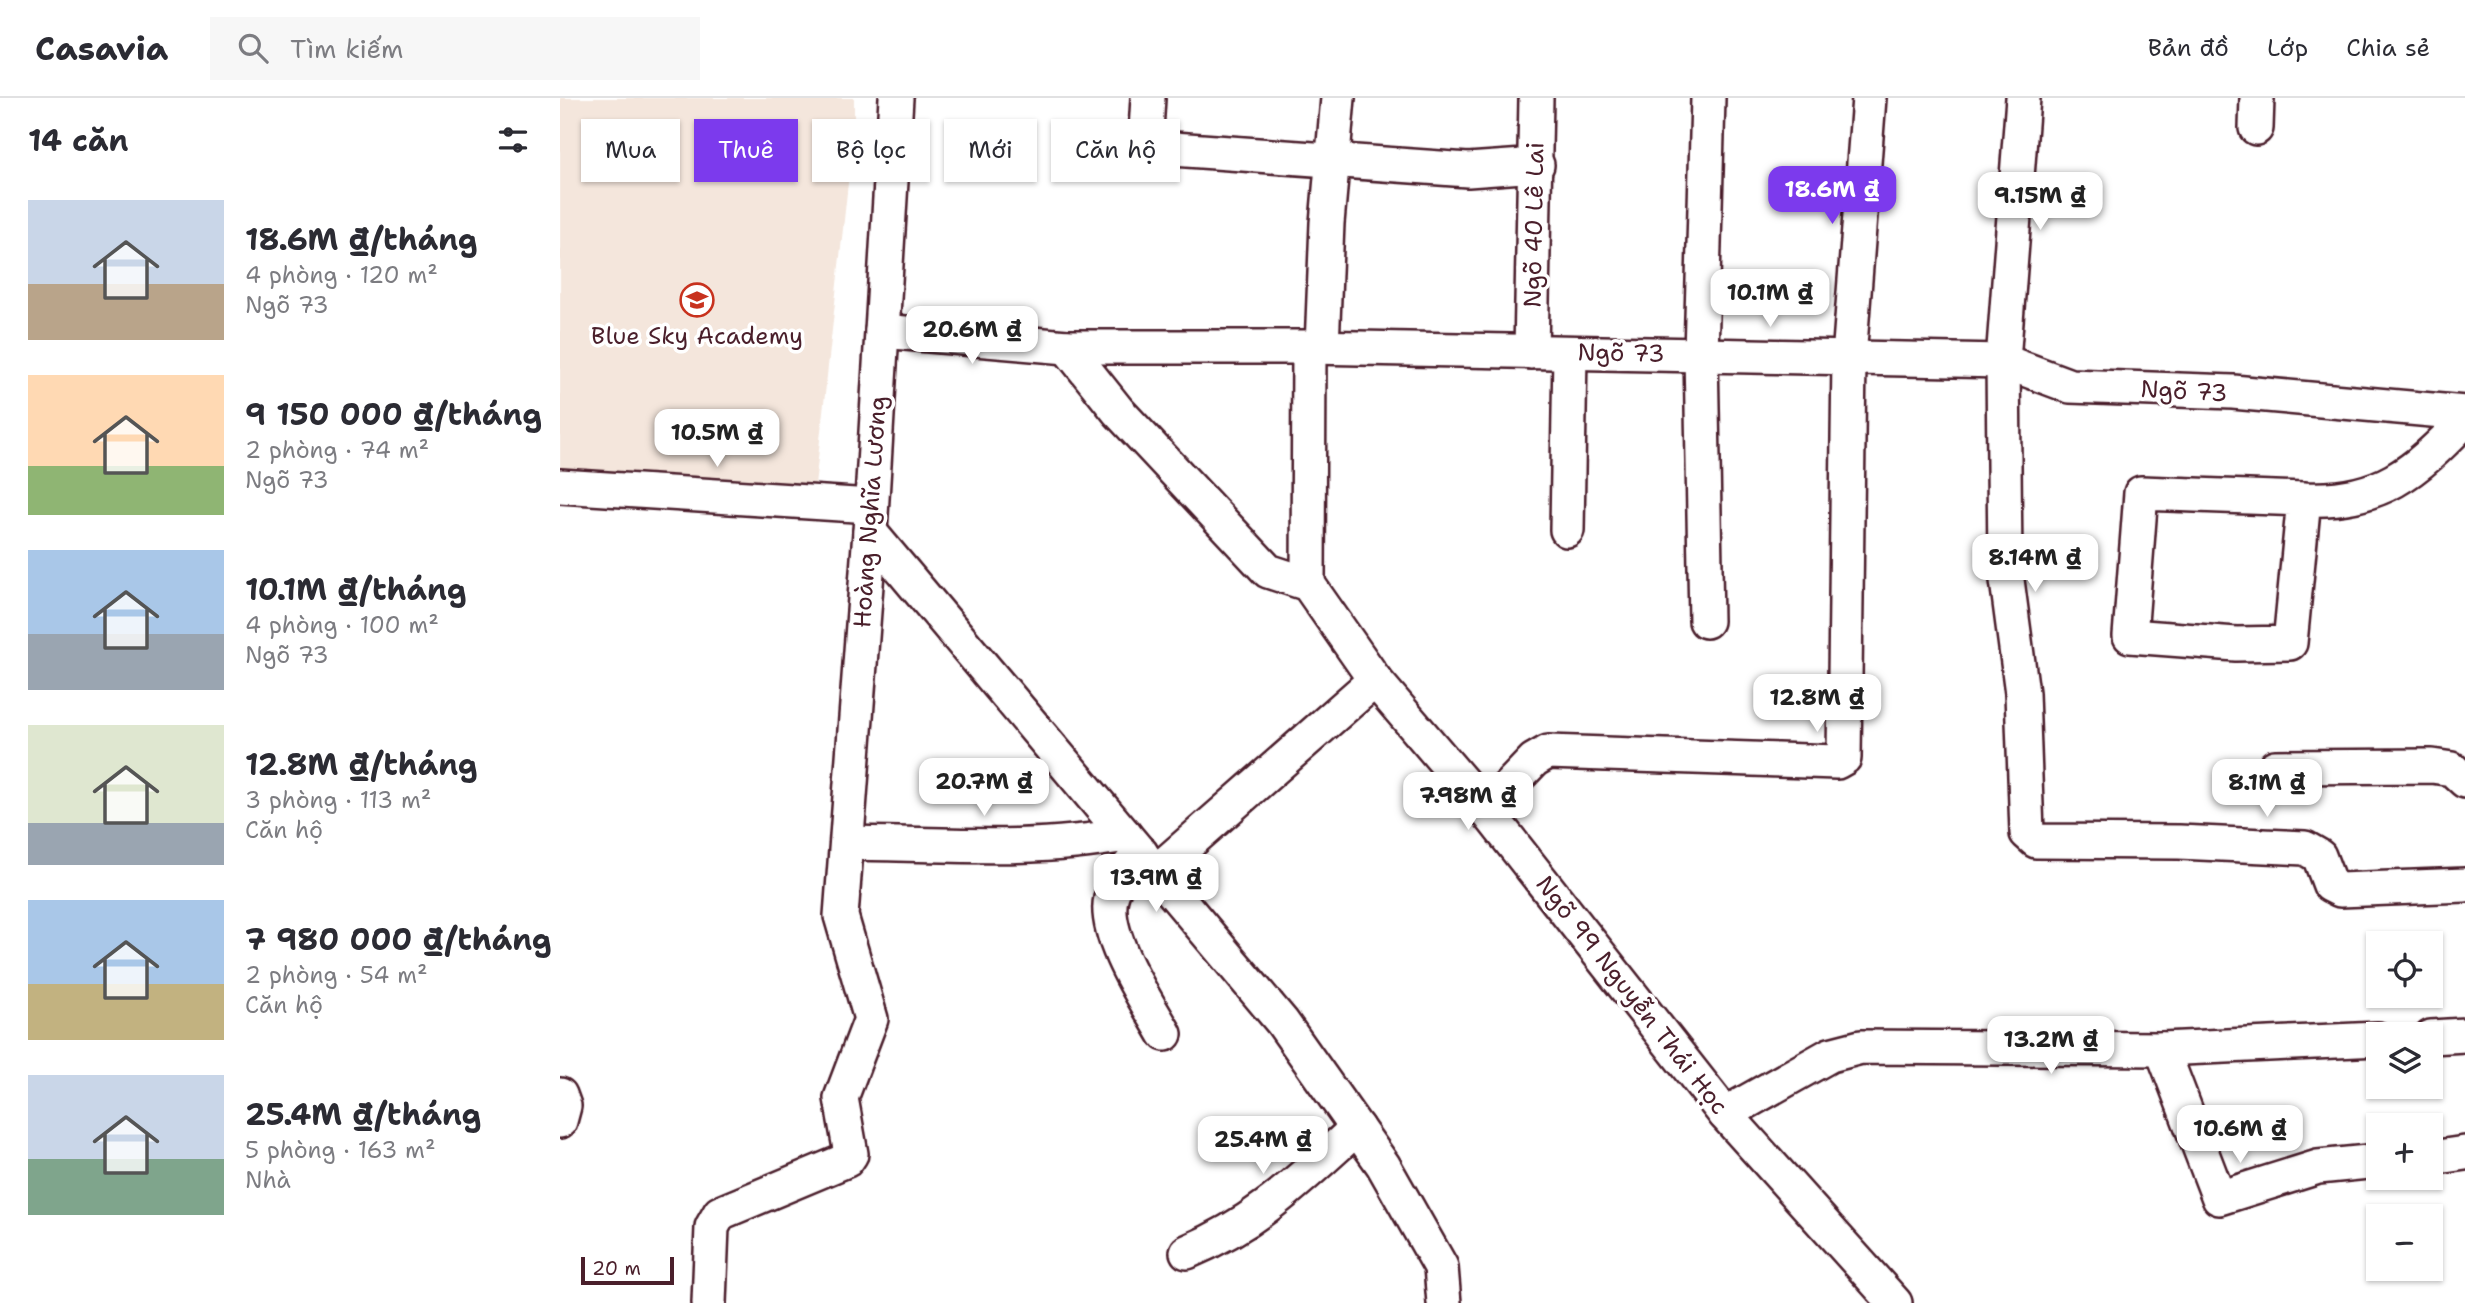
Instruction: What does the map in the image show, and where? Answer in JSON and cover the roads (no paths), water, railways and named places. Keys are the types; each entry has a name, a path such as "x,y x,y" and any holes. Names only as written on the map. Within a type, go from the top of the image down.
{"street":[{"name":"Hoàng Nghĩa Lương","path":"709,1303 712,1227 720,1213 847,1160 851,1154 841,1098 871,1018 841,916 871,519 896,98"},
{"path":"1148,98 1145,147 1289,160 1333,160 1468,170 1537,165"},
{"path":"1067,347 1118,411 1268,570 1308,584 1315,347 1338,98"},
{"name":"Ngõ 40 Lê Lai","path":"1531,352 1537,165 1536,98"},
{"path":"1706,621 1701,354 1708,98"},
{"path":"1486,810 1534,760 1548,752 1837,762 1843,758 1849,358 1869,98"},
{"path":"2023,98 2003,361 2005,565 2022,693 2026,833 2036,841 2179,842 2305,848 2319,856 2330,885 2340,890 2465,886"},
{"name":"Ngõ 73","path":"882,331 1067,347 1315,347 2003,361 2070,386 2233,392 2465,414"},
{"path":"1567,530 1570,353"},
{"path":"2304,499 2290,643 2236,644 2130,636 2141,493 2304,499 2351,498 2382,486 2424,463 2465,420"},
{"path":"560,486 871,519 1141,854 1282,1022 1383,1165 1441,1267 1444,1303"},
{"name":"Ngõ 99 Nguyễn Thái Học","path":"1308,584 1375,680 1486,810 1725,1114 1895,1303"},
{"path":"1165,1034 1125,965 1109,912 1118,880 1141,854 1375,680"},
{"path":"2275,767 2461,768"},
{"path":"847,843 1045,846 1078,844 1141,854"},
{"path":"2443,1036 2465,1035"},
{"path":"1725,1114 1830,1055 1861,1047 2162,1049 2366,1040"},
{"path":"2162,1049 2219,1198 2318,1167 2366,1162"},
{"path":"560,1095 564,1106 560,1121"},
{"path":"1187,1252 1237,1229 1267,1209 1357,1128"},
{"path":"2443,1156 2465,1153"}],"place":[{"name":"Blue Sky Academy","path":"697,300"}]}
